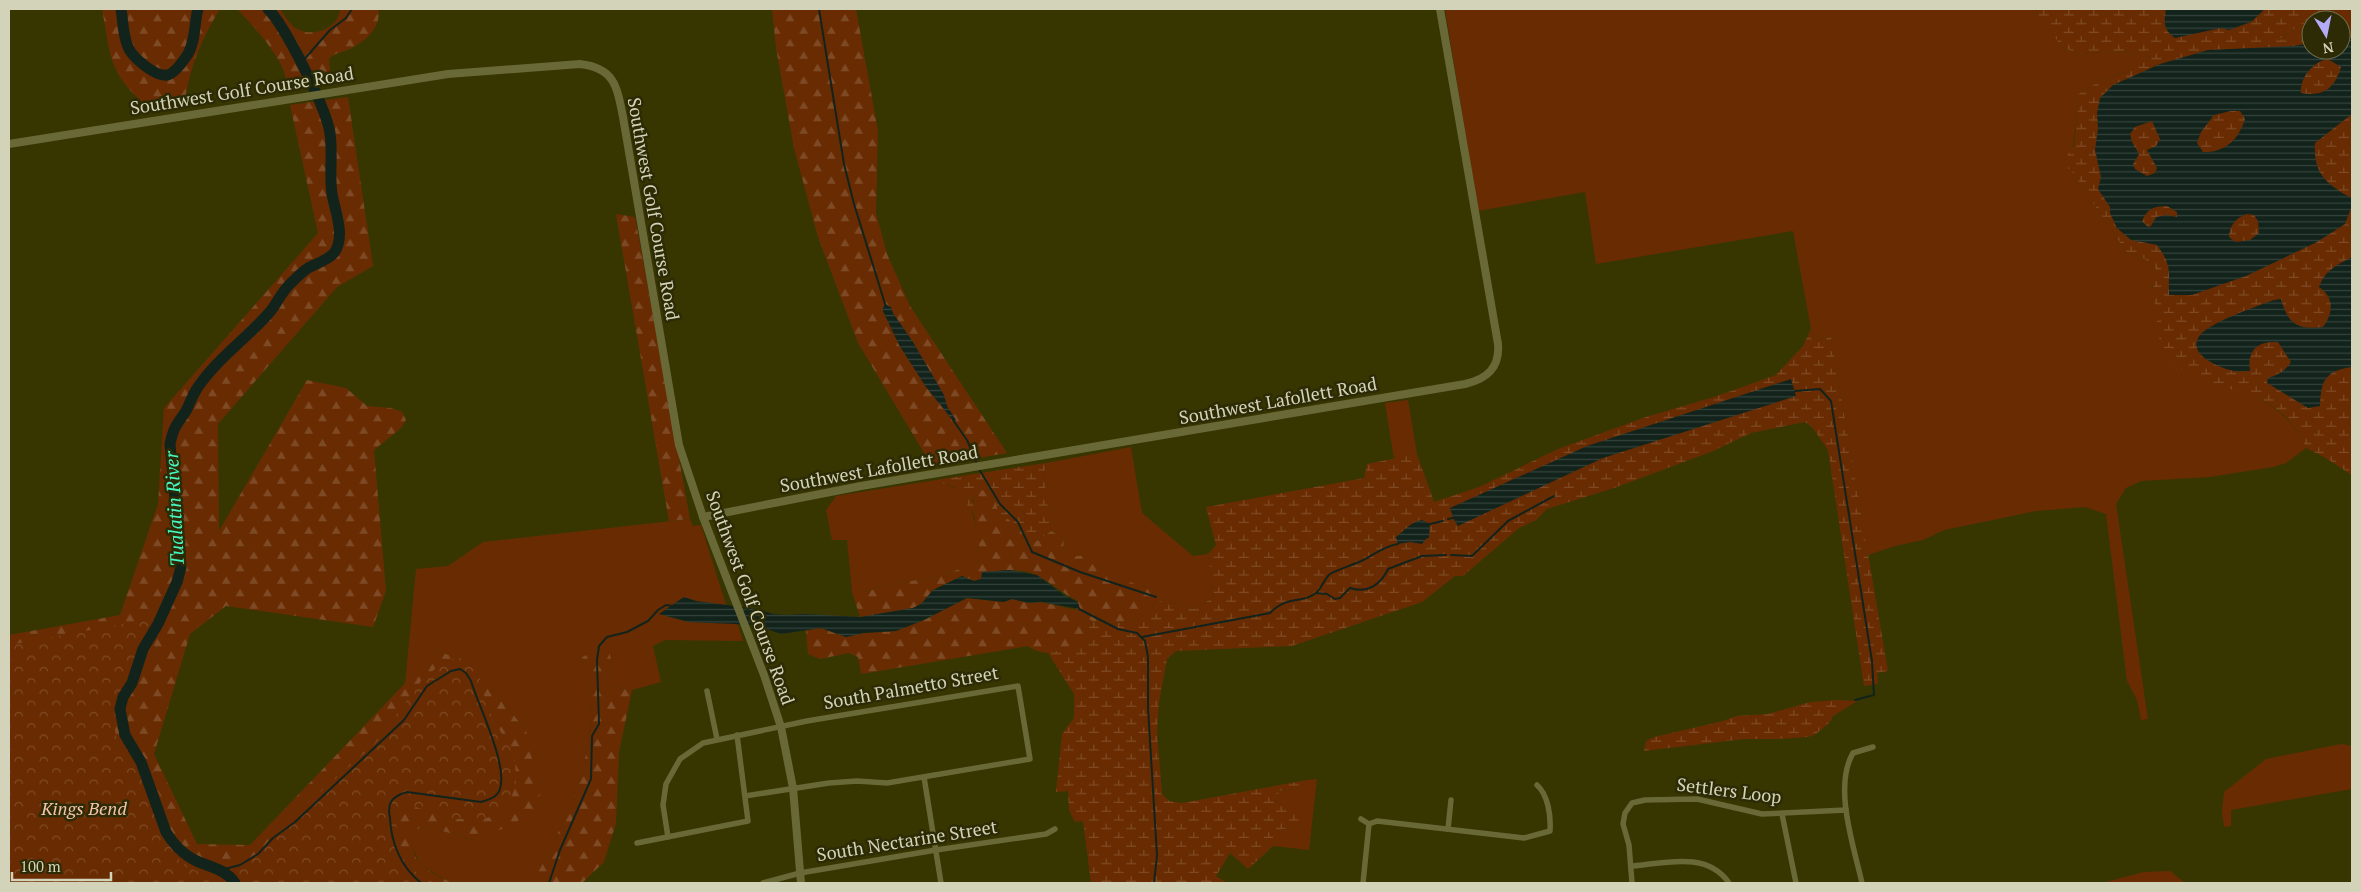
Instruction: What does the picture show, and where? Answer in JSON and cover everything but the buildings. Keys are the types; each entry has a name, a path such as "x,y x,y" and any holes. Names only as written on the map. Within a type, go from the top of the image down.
{"main road":[{"name":"Southwest Lafollett Road","path":"703,516 932,474 1466,384 1483,379 1493,370 1498,357 1498,344 1440,9"},
{"name":"Southwest Golf Course Road","path":"9,144 448,74 580,64 597,68 613,81 622,110 679,445 703,516 756,653 781,727 793,788 801,883"}],"street":[{"name":"South Palmetto Street","path":"668,837 663,800 666,784 676,763 698,745 736,735 1018,686 1030,759 924,777"},
{"path":"707,691 717,739"},
{"path":"638,843 748,821 736,735"},
{"path":"1862,883 1846,810 1846,775 1849,759 1853,753 1873,747"},
{"path":"746,796 793,788 857,781 888,783 924,777 941,883"},
{"path":"1361,819 1370,824 1378,821 1524,838 1550,831 1545,792 1537,784"},
{"name":"Settlers Loop","path":"1632,883 1632,866 1623,824 1625,813 1632,803 1645,800 1697,799 1746,812 1782,814 1846,810"},
{"path":"1448,829 1451,800"},
{"path":"1782,814 1796,883"},
{"path":"1363,883 1370,824"},
{"name":"South Nectarine Street","path":"763,883 800,873 1046,834 1055,829"},
{"path":"1632,866 1690,861 1715,868 1729,883"}],"green space":[{"path":"102,9 220,9 198,53 190,76 185,100 148,107 135,95 118,74 113,63"},
{"path":"237,9 280,9 293,26 305,32 319,31 331,26 339,16 340,9 378,9 379,16 372,33 367,38 356,46 329,59 330,71 342,82 281,92 276,90 286,79 279,61 266,42"},
{"path":"772,9 856,9 878,131 876,213 887,254 910,306 1007,453 932,466 858,343 818,237 794,148 776,48"},
{"path":"1445,9 2034,9 2062,47 2079,54 2102,52 2143,53 2152,59 2127,72 2103,79 2077,95 2078,108 2070,169 2127,253 2142,257 2156,269 2156,278 2152,287 2161,311 2205,380 2251,395 2277,410 2298,433 2306,448 2286,463 2273,467 2210,477 2141,481 2126,488 2116,504 2148,719 2141,720 2137,700 2127,681 2106,514 2085,507 2036,511 1944,530 1923,540 1895,546 1868,555 1831,337 1813,340 1793,231 1596,264 1585,192 1478,211"},
{"path":"2034,9 2335,9 2301,10 2301,25 2278,40 2301,37 2301,60 2351,60 2352,30 2352,475 2306,448 2297,431 2277,409 2252,396 2206,381 2171,363 2174,363 2162,345 2157,332 2156,325 2161,311 2151,299 2156,269 2142,257 2127,253 2070,169 2058,168 2074,146 2078,108 2077,95 2103,79 2127,72 2152,58 2142,53 2102,52 2079,54 2062,47"},
{"path":"2352,9 2352,30 2351,10 2333,10"},
{"path":"2301,25 2301,37 2277,41"},
{"path":"348,97 373,266 337,287 218,424 219,531 307,380 346,388 367,406 391,408 402,412 406,420 401,428 374,450 386,591 373,627 226,606 190,634 154,754 197,844 250,845 436,651 468,661 526,730 542,807 507,827 474,840 425,826 412,831 412,843 417,859 427,869 452,883 9,883 9,635 120,615 158,504 164,408 318,233 290,105"},
{"path":"616,214 635,217 690,519 669,521"},
{"path":"1811,329 1813,340 1831,337 1888,671 1877,673 1878,684 1864,686 1828,450 1812,427 1805,422 1751,433 1713,451 1617,487 1547,509 1536,520 1519,528 1463,576 1455,576 1422,602 1292,646 1176,651 1167,659 1159,702 1157,733 1162,794 1169,801 1182,803 1307,780 1301,788 1280,791 1276,797 1277,807 1296,803 1301,826 1273,831 1273,846 1248,869 1230,853 1216,876 1227,883 1091,883 1083,821 1075,822 1069,810 1068,791 1056,792 1062,734 1074,718 1074,694 1048,653 1084,645 1091,632 1085,617 1101,626 1139,619 1156,603 1168,598 1171,603 1194,609 1214,597 1208,554 1216,545 1206,507 1364,478 1367,464 1417,454 1434,502 1479,487 1558,449 1646,417 1714,397 1776,375 1803,346"},
{"path":"1408,400 1417,454 1394,459 1385,403"},
{"path":"1131,447 1142,513 1193,556 1208,554 1214,597 1194,609 1171,603 1168,598 1168,591 1136,586 1089,557 1073,557 1063,551 1064,538 1051,531 1044,476 1046,463"},
{"path":"1046,463 1044,476 1051,531 1035,542 1007,518 998,514 996,502 988,490 976,491 973,500 975,516 955,487 942,483 942,479"},
{"path":"942,479 942,483 952,486 960,492 971,509 979,542 980,560 957,570 930,578 886,585 865,592 852,592 847,540 832,540 826,510 836,496"},
{"path":"976,490 988,490 996,502 998,514 1007,518 1035,542 1051,531 1064,538 1063,551 1068,554 1085,556 1099,561 1142,587 1163,586 1168,592 1168,598 1156,603 1139,619 1101,626 1085,617 1091,632 1084,645 1062,651 1048,653 1028,646 861,674 858,657 849,653 820,659 808,654 806,630 821,628 846,637 864,633 896,631 924,620 967,598 1004,602 1012,599 1029,603 1041,602 1076,610 1078,601 1043,579 1025,571 1004,570 983,572 981,579 974,581 962,576 933,590 921,604 913,608 860,617 852,592 866,592 886,585 930,578 957,570 980,560 974,516"},
{"path":"690,519 693,526 701,525 726,605 696,601 684,597 659,614 689,622 734,623 738,625 743,641 665,640 653,646 661,682 632,690 607,686 611,660 582,657 591,698 588,746 582,770 565,818 532,883 452,883 420,865 411,844 411,831 425,826 474,840 526,730 468,661 436,651 405,684 416,569 448,566 483,542"},
{"name":"Kings Bend","path":"166,616 148,660 136,671 116,721 115,731 117,739 121,744 150,764 160,794 164,825 174,854 186,867 200,872 230,869 258,855 279,828 375,744 421,681 443,662 457,658 470,659 477,664 489,711 515,757 516,783 508,808 497,815 483,819 450,819 407,804 400,807 397,812 396,846 402,857 414,871 434,883 9,883 9,645"},
{"path":"608,646 611,660 607,686 632,690 619,752 616,823 604,862 582,883 532,883 565,818 582,770 588,746 591,698 582,657"},
{"path":"1857,701 1833,716 1829,723 1816,734 1808,737 1744,739 1644,751 1646,741 1654,737 1723,721 1736,716 1768,714 1810,702"},
{"path":"2341,744 2352,746 2352,789 2231,810 2231,826 2224,827 2222,812 2224,792 2266,759"},
{"path":"1317,779 1309,850 1273,846 1272,831 1301,826 1277,807 1276,797 1280,791 1301,788 1307,780"},
{"path":"2170,871 2185,883 2102,883 2144,872"}],"shaded area":[{"path":"2166,9 2265,9 2251,22 2229,30 2221,28 2175,38 2166,29"},
{"path":"2352,38 2352,114 2315,143 2316,162 2323,177 2335,188 2351,198 2351,208 2345,224 2317,242 2246,276 2192,295 2169,295 2169,269 2162,252 2157,245 2131,240 2117,228 2110,213 2110,207 2098,189 2101,177 2095,150 2098,128 2097,113 2100,98 2113,85 2160,64 2208,50 2301,45 2301,60 2325,60 2312,67 2305,76 2301,87 2301,93 2316,94 2332,86 2339,74 2341,67 2330,60 2351,60","holes":["2240,111 2245,119 2239,133 2224,147 2211,152 2203,152 2197,143 2201,132 2214,115","2152,121 2160,139 2156,146 2147,150 2157,168 2155,173 2147,176 2135,169 2133,164 2139,154 2130,134 2135,127","2167,206 2177,212 2177,217 2167,215 2156,217 2151,226 2148,227 2142,221 2152,209","2246,214 2254,215 2258,221 2259,233 2250,240 2235,242 2229,237 2232,226 2239,218"]},
{"path":"2352,257 2352,367 2336,371 2326,378 2323,383 2320,406 2308,408 2267,383 2268,378 2281,372 2291,362 2278,342 2265,343 2255,348 2250,357 2250,371 2236,371 2221,367 2206,359 2197,349 2200,335 2206,330 2235,315 2274,300 2281,299 2287,314 2295,324 2314,328 2323,327 2329,316 2331,306 2328,296 2319,287 2328,272"},
{"path":"885,304 891,307 944,395 947,406 956,420 954,422 926,387 899,345 882,309"},
{"path":"1791,379 1796,396 1603,458 1458,526 1453,518 1450,508 1587,446"},
{"path":"1422,520 1430,524 1429,538 1422,544 1410,542 1398,544 1396,537 1411,524"},
{"path":"1010,570 1037,575 1064,595 1078,602 1080,609 1012,599 1004,602 967,598 924,620 896,631 864,633 846,637 821,628 781,634 756,625 689,622 659,614 684,597 696,601 758,609 773,614 860,617 913,608 921,604 933,590 962,576 974,581 981,579 982,572"}],"waterway":[{"name":"Tualatin River","path":"121,9 125,38 130,51 150,70 162,75 173,72 191,49 198,9"},
{"name":"Tualatin River","path":"235,883 220,870 187,856 168,836 141,762 125,735 120,709 123,697 132,683 143,649 158,624 177,582 181,567 170,444 174,430 196,390 206,377 269,313 284,290 301,273 334,253 339,239 339,224 331,186 331,141 327,121 285,32 268,9"},
{"path":"301,63 330,30 346,18 352,9"},
{"path":"819,9 844,164 854,204 886,307"},
{"path":"1795,391 1820,389 1831,401 1872,661 1874,695 1855,700"},
{"path":"953,420 967,440 977,464"},
{"path":"979,469 1000,504 1018,522 1032,552 1080,572 1156,597"},
{"path":"1451,555 1472,556 1508,521 1554,496"},
{"path":"1448,519 1453,518"},
{"path":"1430,524 1443,521"},
{"path":"1142,637 1270,613 1276,607 1316,593 1330,574 1398,544"},
{"path":"1316,593 1327,594 1335,599 1340,598 1350,588 1363,590 1378,583 1388,569 1422,556 1446,555"},
{"path":"549,883 560,850 591,779 592,736 599,724 597,660 599,646 607,637 627,632 648,621 658,610 666,605 672,606"},
{"path":"1079,609 1118,629 1137,633 1145,641 1148,657 1148,708 1157,855 1154,883"},
{"path":"221,870 240,865 258,854 273,838 295,822 404,720 427,686 451,671 460,669 466,673 471,681 492,738 501,770 501,783 496,795 481,802 407,792 392,800 389,812 392,836 398,854 408,870 421,883"}]}
